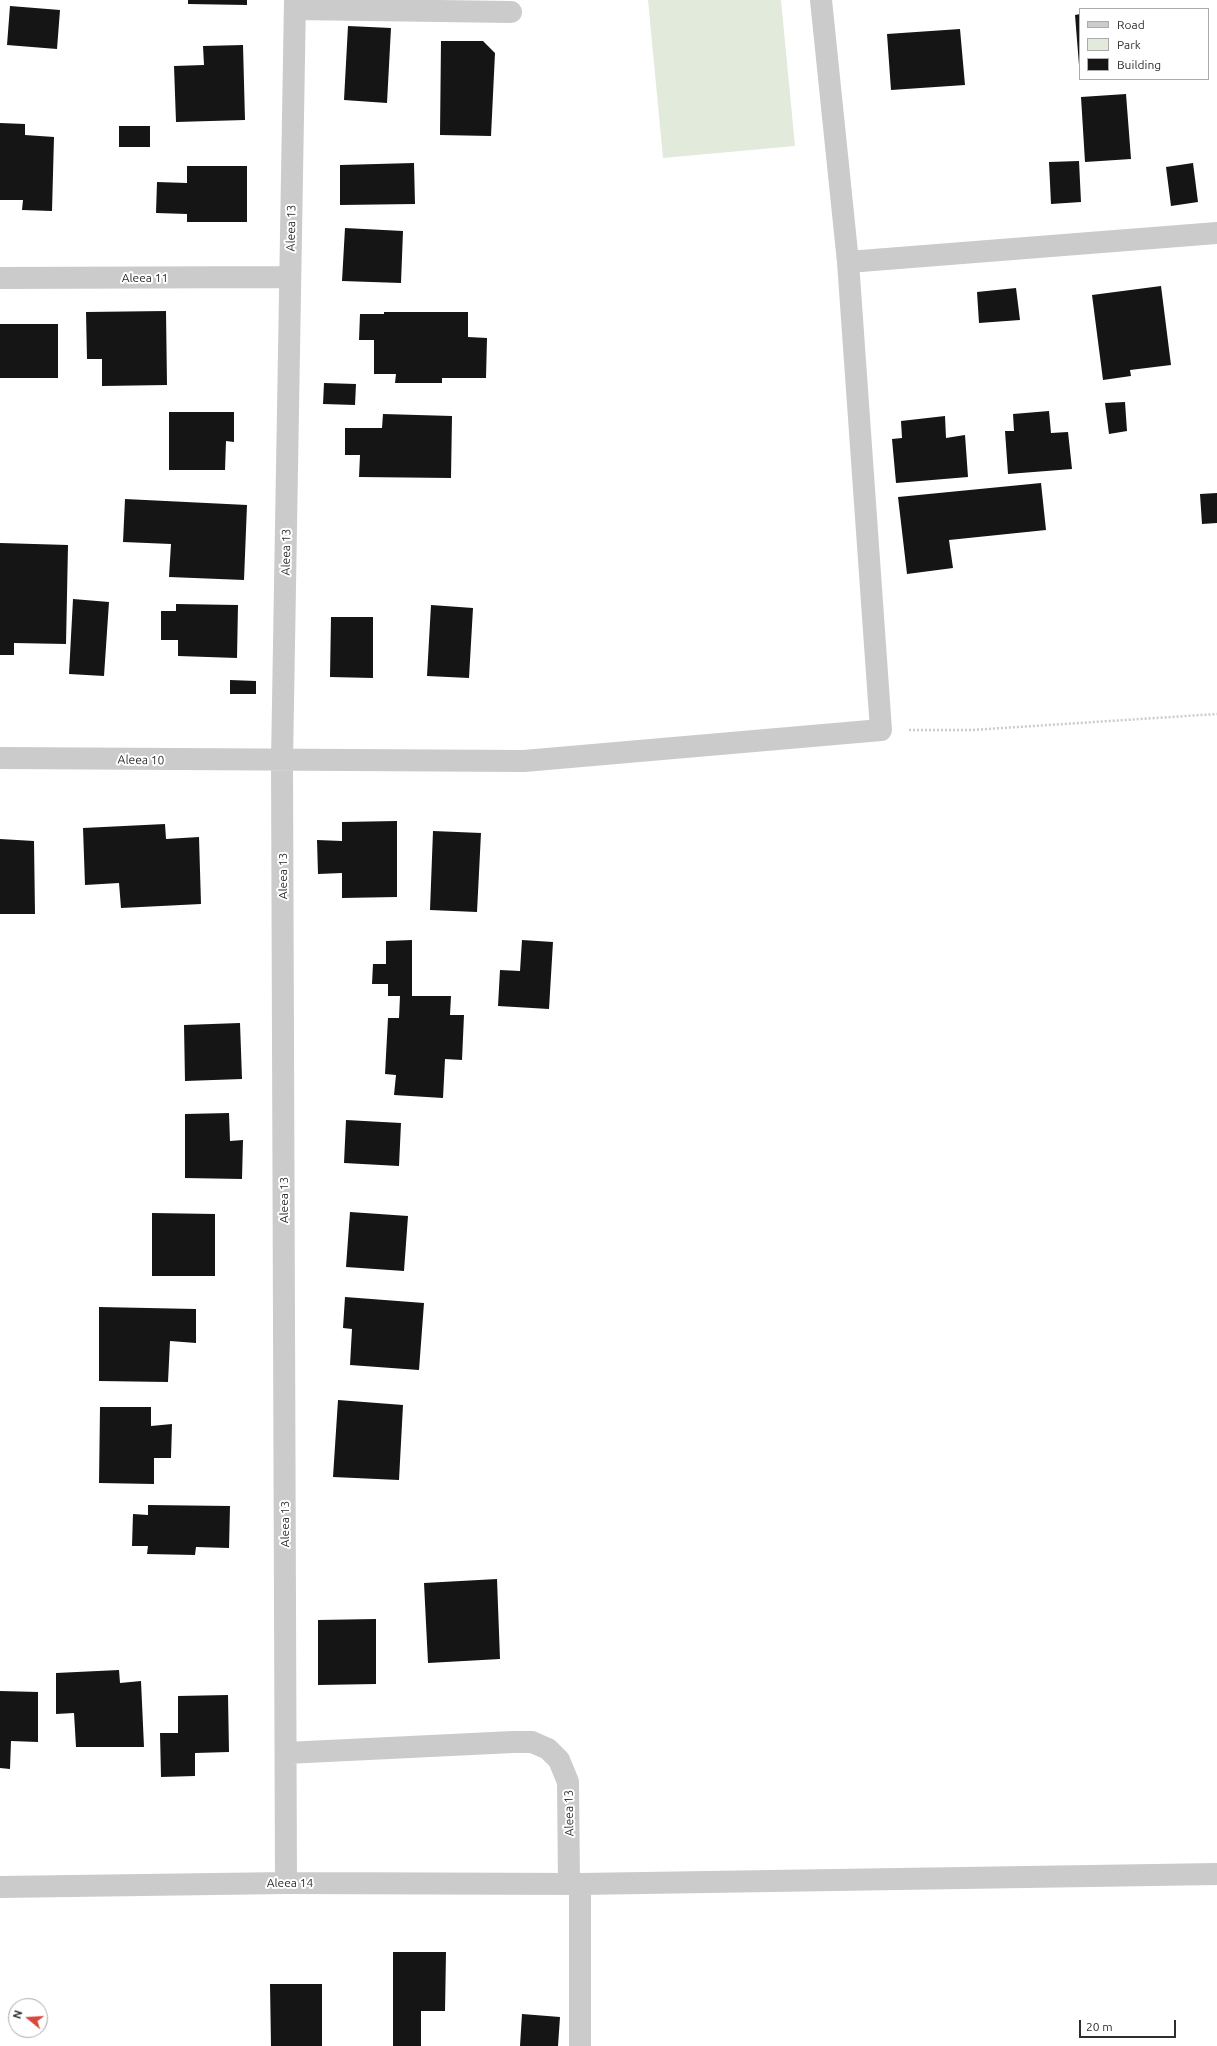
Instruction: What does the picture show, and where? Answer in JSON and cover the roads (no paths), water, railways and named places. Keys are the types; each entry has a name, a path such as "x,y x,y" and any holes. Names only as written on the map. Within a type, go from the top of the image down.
{"street":[{"path":"821,0 848,262 1217,233"},
{"path":"295,5 511,12"},
{"name":"Aleea 13","path":"286,1883 282,761 295,5"},
{"name":"Aleea 10","path":"0,758 282,761 524,761 881,730 848,262"},
{"name":"Aleea 11","path":"0,278 290,277"},
{"name":"Aleea 13","path":"286,1753 513,1742 532,1742 548,1749 559,1760 568,1782 574,1884 580,2046"},
{"name":"Aleea 14","path":"0,1887 286,1883 574,1884 1217,1874"}]}
